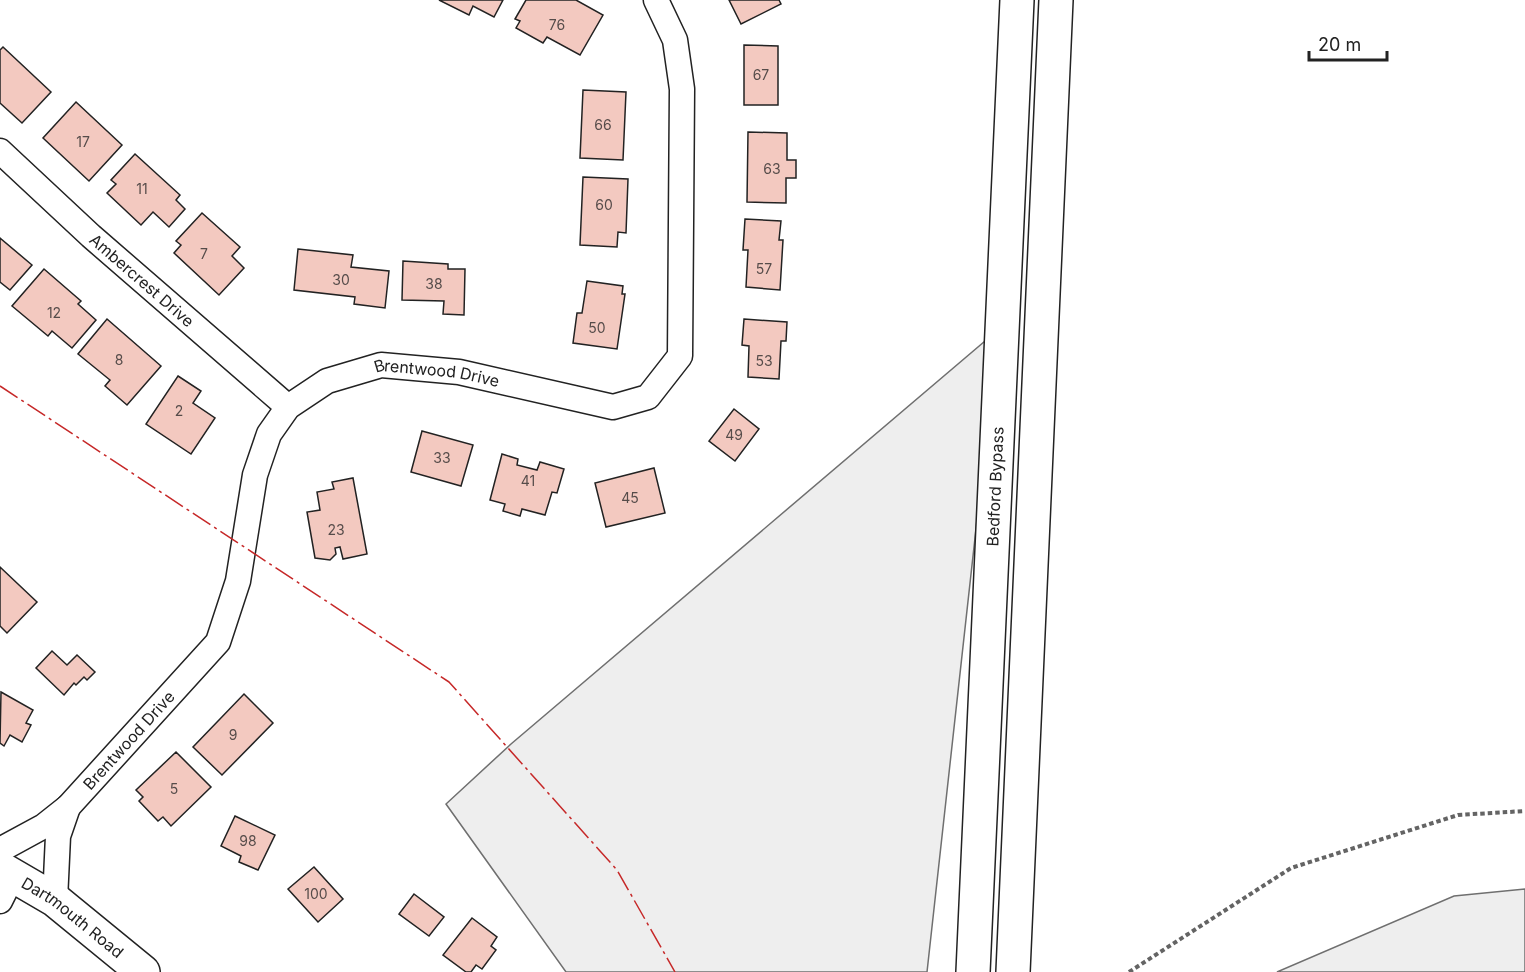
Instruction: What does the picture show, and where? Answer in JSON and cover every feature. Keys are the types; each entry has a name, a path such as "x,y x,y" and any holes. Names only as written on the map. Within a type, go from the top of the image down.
{"main road":[{"name":"Bedford Bypass","path":"973,972 1017,0"},
{"path":"1013,972 1056,0"},
{"name":"Dartmouth Road","path":"3,873 55,900 143,972"}],"street":[{"name":"Brentwood Drive","path":"3,873 44,826 68,807 218,642 238,581 255,475 268,434 288,407 327,381 381,365 459,372 614,407 648,398 680,356 682,89 675,40 656,0"},
{"name":"Ambercrest Drive","path":"0,151 91,236 288,407"},
{"name":"Brentwood Drive","path":"55,900 58,836 68,807"}],"path":[{"path":"1129,972 1291,868 1458,815 1525,811"}],"shaded area":[{"path":"998,330 927,972 566,972 446,804 511,744"},
{"path":"1525,889 1525,972 1277,972 1454,896"}],"building":[{"path":"439,0 503,0 494,17 473,6 469,15"},
{"path":"526,0 576,0 603,15 580,55 547,37 543,43 516,28 520,21 515,19"},
{"path":"729,0 779,0 781,4 741,24"},
{"path":"744,45 778,46 778,105 744,105"},
{"path":"3,47 51,92 22,123 0,103 0,50"},
{"path":"583,90 626,92 623,160 580,158"},
{"path":"76,102 122,145 89,181 43,138"},
{"path":"748,132 787,133 787,160 796,160 796,178 786,178 786,203 747,202"},
{"path":"135,154 180,195 176,200 185,209 169,227 153,212 141,225 107,193 116,184 111,180"},
{"path":"583,177 628,179 626,233 618,232 617,247 580,245"},
{"path":"202,213 240,247 232,256 244,268 219,295 174,253 181,245 176,241"},
{"path":"745,219 781,221 779,240 783,240 780,290 746,287 748,250 743,250"},
{"path":"0,238 32,265 10,290 0,282"},
{"path":"298,249 353,255 351,267 389,271 385,308 354,304 355,297 294,290"},
{"path":"403,261 448,264 448,269 465,269 464,315 443,314 444,301 402,300"},
{"path":"44,269 81,301 78,304 96,320 72,348 52,331 48,336 12,306"},
{"path":"587,281 623,286 622,294 625,294 617,349 573,343 577,313 582,313"},
{"path":"107,319 161,366 127,405 105,386 110,380 78,354"},
{"path":"744,319 787,322 786,341 781,341 779,379 748,377 749,346 742,345"},
{"path":"178,376 201,391 193,403 215,418 191,454 146,424"},
{"path":"734,409 759,429 735,461 709,441"},
{"path":"422,431 473,445 461,486 411,472"},
{"path":"502,454 518,459 517,465 537,470 540,462 564,469 557,493 552,492 545,515 522,509 520,516 503,511 505,504 490,500"},
{"path":"654,468 665,513 606,527 595,483"},
{"path":"353,478 367,554 343,559 340,547 335,548 336,554 330,560 315,558 307,512 320,510 317,492 334,489 332,482"},
{"path":"0,567 37,602 7,633 0,626"},
{"path":"52,651 67,665 77,655 95,672 87,680 84,677 76,685 74,683 64,695 36,668"},
{"path":"1,692 33,710 26,723 31,725 22,742 10,735 4,746 0,743"},
{"path":"244,694 273,723 222,775 193,747"},
{"path":"176,752 211,787 171,826 163,817 158,821 139,801 143,797 136,790"},
{"path":"235,816 275,835 258,870 239,862 241,856 221,846"},
{"path":"314,867 343,899 318,922 288,889"},
{"path":"414,894 444,917 429,936 399,914"},
{"path":"472,918 497,937 491,946 496,950 482,969 476,965 471,972 466,972 443,955"}],"power":[{"path":"0,386 449,682 617,870 675,972"}]}
